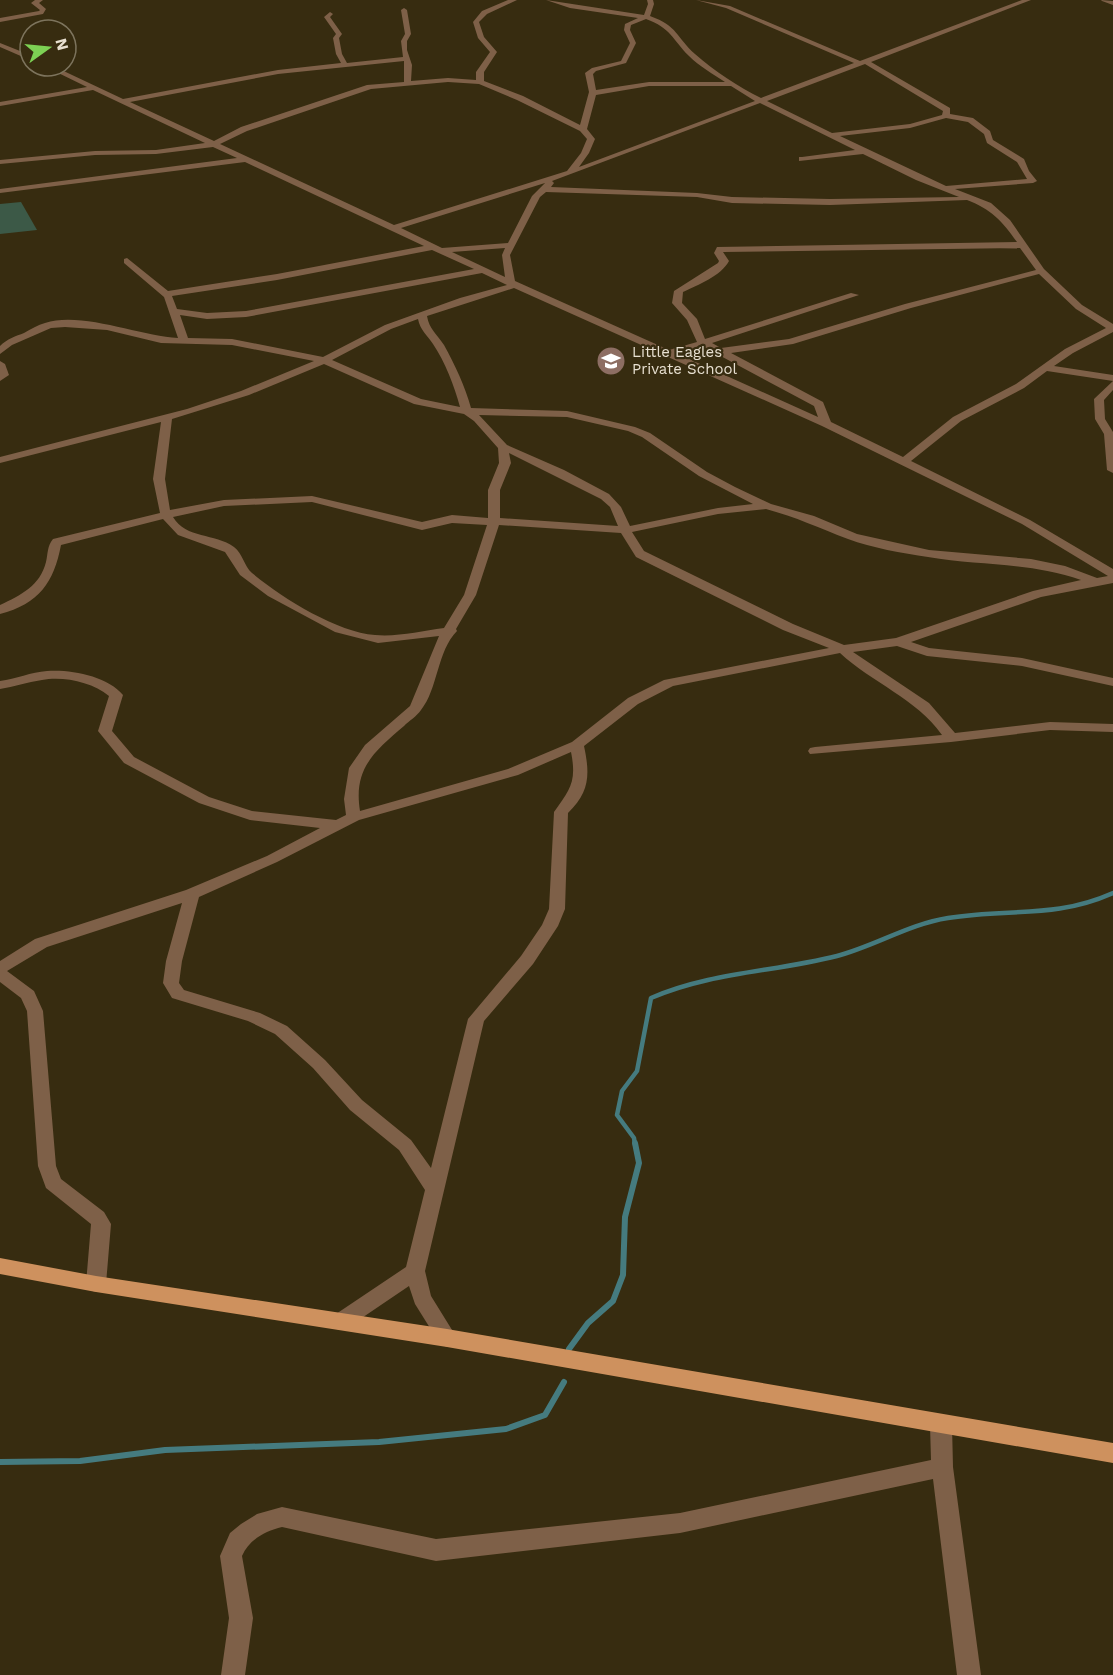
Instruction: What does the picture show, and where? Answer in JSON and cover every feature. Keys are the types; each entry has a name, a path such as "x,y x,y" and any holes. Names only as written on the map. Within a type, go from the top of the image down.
{"main road":[{"path":"0,1266 96,1284 447,1338 1113,1453"}],"street":[{"path":"0,20 41,13 42,9 34,3 40,0"},
{"path":"480,82 480,72 494,52 476,31 476,24 488,10 514,0"},
{"path":"549,0 570,6 646,17 665,25 675,33 681,43 688,47 692,56 761,102 942,187 975,199 997,212 1024,245 1041,271 1079,307 1113,328 1069,351 1020,386 957,419 905,461"},
{"path":"583,129 592,93 590,72 624,62 633,43 627,30 628,24 646,17 651,4 650,0"},
{"path":"699,0 728,7 864,63 947,110 946,116"},
{"path":"393,228 556,178 1028,0"},
{"path":"1104,0 1113,3"},
{"path":"404,10 408,34 404,41 405,59 409,65 407,84"},
{"path":"330,14 327,17 339,34 336,38 339,54 345,65"},
{"path":"0,45 18,53"},
{"path":"123,101 278,72 405,59"},
{"path":"73,78 435,249 905,461 1026,522 1113,574"},
{"path":"0,162 95,153 156,152 215,144 244,129 363,89 447,80 480,82 520,98 583,129 591,139 589,147 569,173"},
{"path":"592,93 649,84 734,84"},
{"path":"0,104 95,88"},
{"path":"831,135 910,126 946,116 970,120 987,133 990,141 1021,161 1025,172 1033,180 942,187"},
{"path":"802,159 864,151"},
{"path":"0,190 247,159"},
{"path":"512,284 506,255 536,196 556,178"},
{"path":"544,189 697,195 732,200 830,202 975,199"},
{"path":"165,294 435,249 512,245"},
{"path":"826,424 819,404 703,343 698,337 692,319 677,303 679,291 700,281 722,265 724,261 718,253 720,249 1024,245"},
{"path":"127,261 165,294 185,342"},
{"path":"174,311 207,316 246,314 483,270"},
{"path":"720,351 790,342 908,306 1041,271"},
{"path":"0,460 167,417 245,393 324,360 366,337 512,284"},
{"path":"668,354 854,295"},
{"path":"422,315 424,327 438,344 460,387 467,411 478,419 503,447 528,457 611,500 627,530 631,543 640,554 788,627 843,649 857,662 924,706 951,738"},
{"path":"0,351 9,343 56,324 108,327 144,338 185,342 232,342 277,348 324,360 402,396 467,411 567,414 631,429 646,435 703,474 767,506 810,518 853,537 905,550 1031,563 1061,569 1094,581"},
{"path":"0,364 4,375 0,378"},
{"path":"1047,368 1113,378"},
{"path":"1113,384 1099,399 1100,419 1109,434 1113,470"},
{"path":"167,417 159,457 164,514 182,532 230,549 244,574 312,617 337,628 369,638 451,631"},
{"path":"354,817 351,799 356,768 370,748 416,708 440,646 451,631 470,595 494,522 494,490 505,463 503,447"},
{"path":"0,610 21,600 43,584 53,565 57,542 164,514 224,503 312,499 422,526 452,519 627,530 718,511 767,506"},
{"path":"0,968 41,944 192,894 272,859 354,817 513,772 577,744 633,701 669,683 843,649 898,642 1037,594 1113,579"},
{"path":"898,642 927,652 1022,662 1113,682"},
{"path":"0,685 47,675 65,675 107,686 116,694 104,725 105,731 129,760 204,800 250,815 338,825"},
{"path":"815,751 1050,726 1113,728"},
{"path":"447,1338 422,1298 415,1271 476,1019 527,960 554,918 559,881 561,812 573,800 582,771 577,744"},
{"path":"192,894 176,952 171,983 178,994 254,1017 281,1030 314,1059 356,1105 405,1145 435,1189"},
{"path":"0,974 28,995 35,1011 47,1166 53,1184 97,1217 100,1224 96,1284"},
{"path":"340,1322 415,1271"},
{"path":"941,1425 942,1467 969,1675"},
{"path":"233,1675 241,1618 231,1556 238,1540 265,1521 282,1517 436,1550 680,1523 942,1467"}],"green space":[{"path":"21,202 37,230 0,234 0,204"}],"waterway":[{"path":"635,1145 634,1138 617,1115 622,1091 637,1071 651,998 697,983 837,956 934,921 970,915 1051,910 1092,901 1113,893"},
{"path":"569,1349 588,1323 613,1301 623,1275 625,1217 639,1163 635,1143"},
{"path":"0,1462 80,1461 165,1450 379,1442 506,1429 545,1415 564,1382"}],"place":[{"name":"Little Eagles Private School","path":"611,361"}]}
